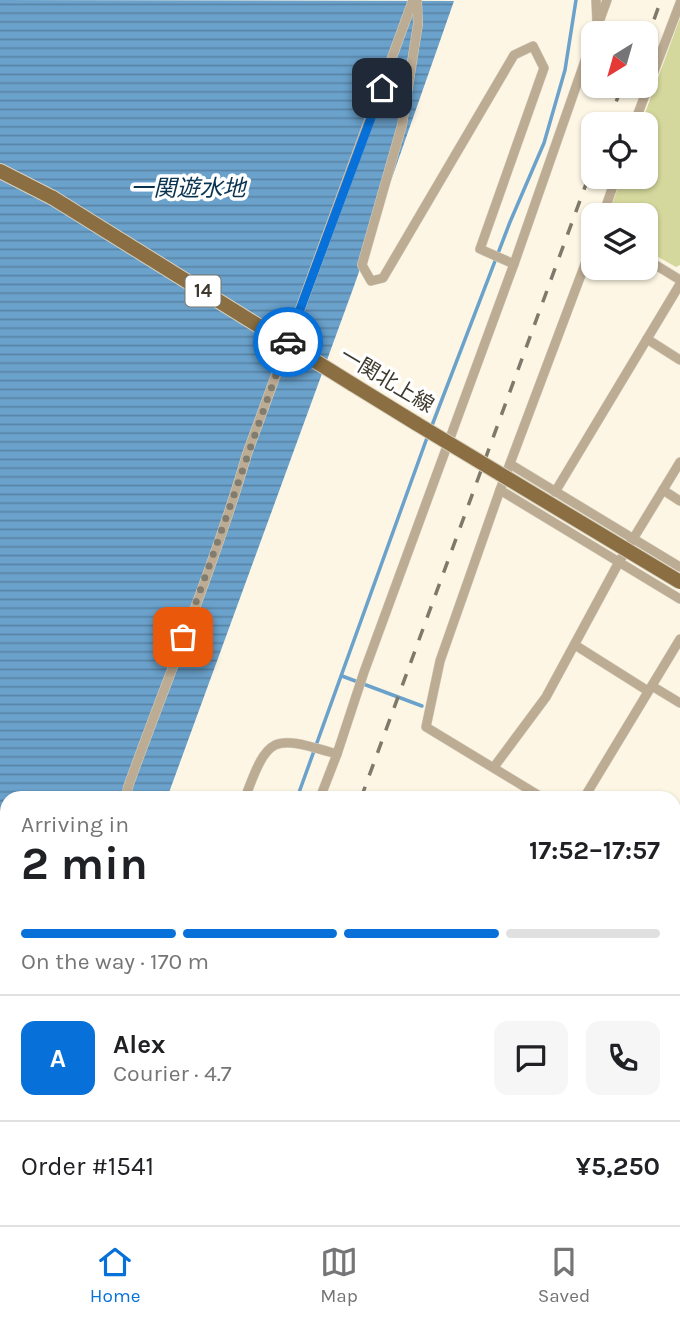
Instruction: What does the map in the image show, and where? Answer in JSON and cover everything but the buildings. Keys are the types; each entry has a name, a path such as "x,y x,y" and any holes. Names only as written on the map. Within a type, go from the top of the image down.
{"main road":[{"name":"一関北上線","path":"0,171 53,198 417,424 680,582"}],"street":[{"path":"415,0 418,24 402,125 362,265 372,281 383,278 514,55 533,46 544,68 480,249 510,263"},
{"path":"127,791 230,513 247,454 415,0"},
{"path":"596,0 596,21"},
{"path":"600,21 607,0"},
{"path":"639,112 680,3"},
{"path":"323,791 581,71"},
{"path":"555,492 680,282 658,267"},
{"path":"532,791 426,727 440,661 500,490 581,275"},
{"path":"647,339 680,360"},
{"path":"494,767 546,697 619,562 680,462"},
{"path":"510,464 680,567"},
{"path":"500,490 680,599"},
{"path":"663,490 680,501"},
{"path":"588,791 680,639"},
{"path":"575,645 680,703"},
{"path":"248,791 255,772 272,746 290,741 337,754"},
{"path":"125,791 128,787"}],"green space":[{"path":"680,18 680,265 676,267 658,257 658,203 612,203 618,189 658,189 658,112 645,112 651,98 658,98 658,78"}],"water":[{"name":"一関遊水地","path":"0,0 454,1 354,286 170,791 0,791"}],"waterway":[{"path":"431,428 510,222 544,143 565,70 576,0"},
{"path":"300,791 428,435"},
{"path":"342,676 422,706"}],"railway":[{"path":"654,21 661,0"},
{"path":"612,112 618,98"},
{"path":"364,791 584,189"}],"way so far":[{"path":"183,637 230,513 247,454 288,342"}],"route":[{"path":"288,342 382,88"}]}
